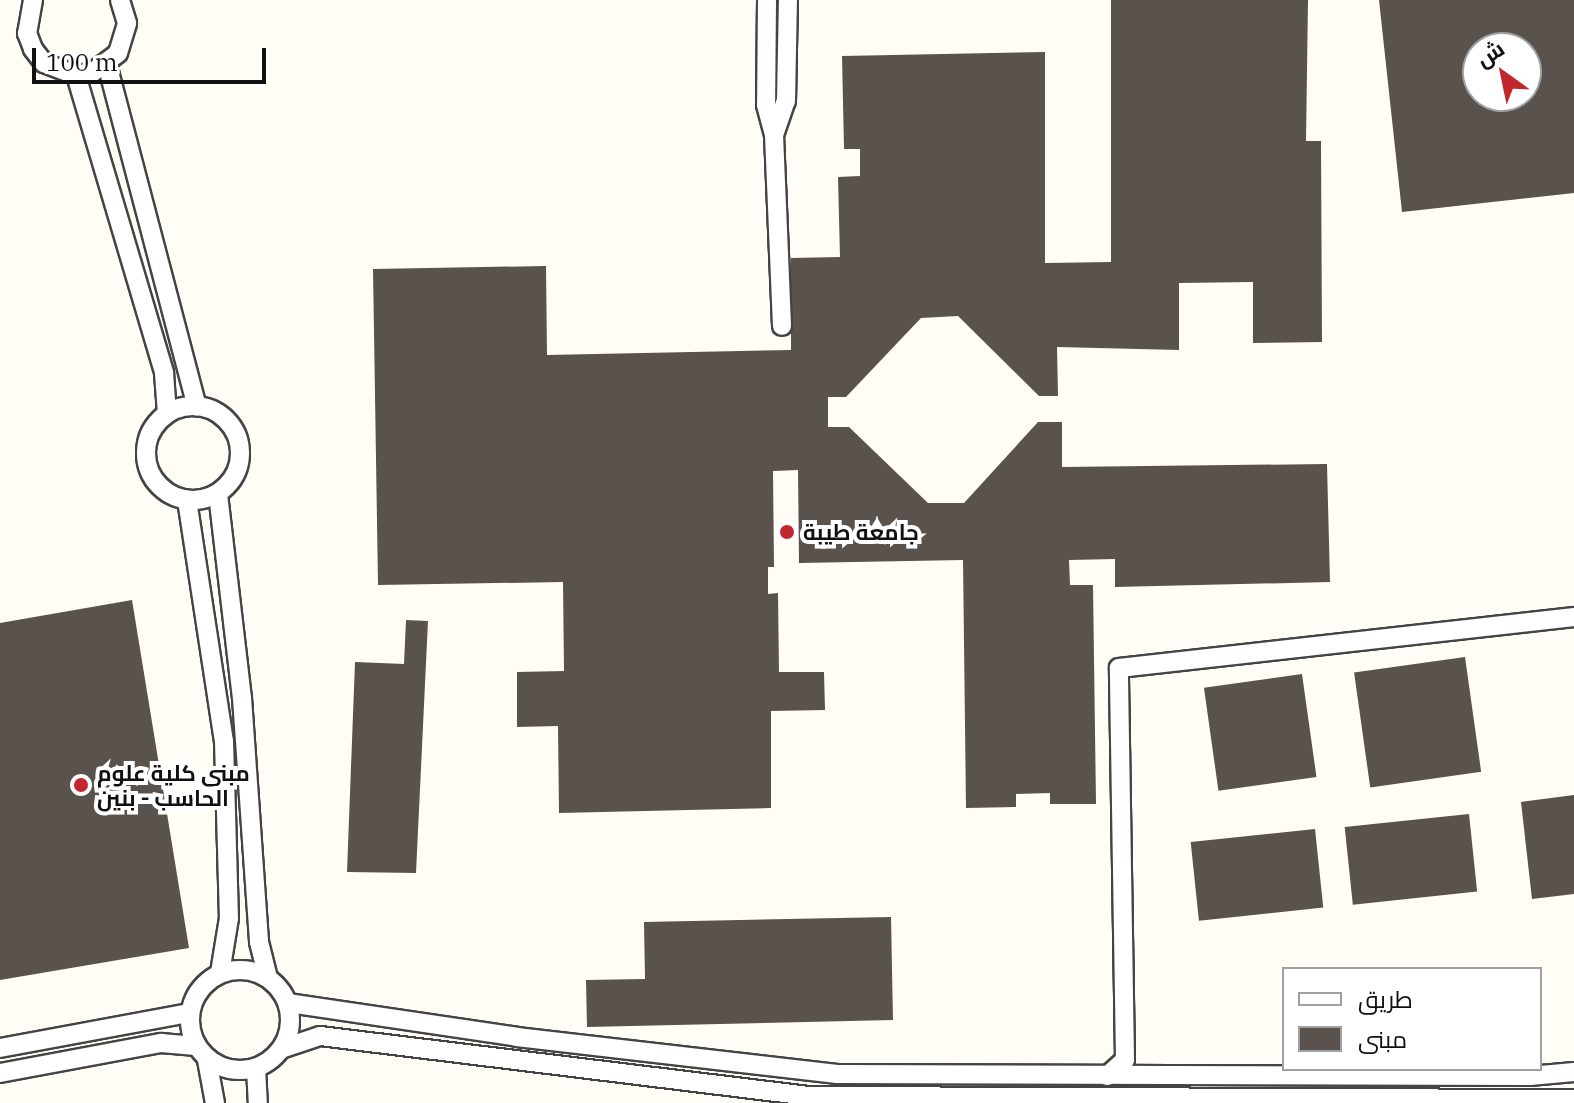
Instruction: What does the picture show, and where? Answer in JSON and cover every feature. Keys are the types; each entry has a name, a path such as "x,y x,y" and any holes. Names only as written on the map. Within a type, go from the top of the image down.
{"street":[{"path":"33,0 27,24 33,49 44,63 76,75 107,64 125,39 125,2"},
{"path":"767,0 766,105 774,135 782,326"},
{"path":"774,135 786,101 788,0"},
{"path":"107,64 197,406"},
{"path":"76,75 164,373 167,414"},
{"path":"197,406 225,418 239,443 237,472 218,494 187,500 171,496 149,472 148,440 167,414 197,406"},
{"path":"218,494 242,698 259,942 268,978 288,1003 291,1019 281,1049"},
{"path":"187,500 224,741 229,918 220,973"},
{"path":"1107,1076 1125,1060 1119,668 1574,617"},
{"path":"215,1103 189,1013 200,989 220,973 246,970 268,978"},
{"path":"288,1003 784,1070 1107,1076 1574,1072"},
{"path":"0,1048 189,1013"},
{"path":"454,1054 457,1028"},
{"path":"0,1073 161,1043 202,1053 222,1068 256,1068 281,1049 320,1036 812,1096 1574,1099"},
{"path":"256,1068 258,1103"}],"building":[{"path":"1111,0 1308,0 1306,141 1321,141 1322,342 1253,343 1253,282 1179,283 1179,350 1057,347 1058,396 1039,396 958,316 921,318 846,397 828,397 828,427 849,427 928,503 964,503 1038,422 1062,422 1062,467 1327,464 1330,582 1115,587 1115,559 1069,560 1070,585 1093,585 1096,804 1050,804 1050,793 1016,794 1016,807 966,808 963,560 799,563 798,470 773,471 774,567 768,567 768,594 778,593 779,672 824,672 825,710 771,711 771,808 559,813 558,726 517,727 517,672 564,671 563,582 378,585 373,269 546,266 547,355 791,350 791,258 840,257 838,177 860,176 860,149 844,149 842,56 1045,52 1045,263 1111,262"},
{"path":"1379,0 1574,0 1574,193 1402,212"},
{"name":"مبنى كلية علوم الحاسب - بنين","path":"132,600 189,948 0,980 0,623"},
{"path":"406,620 428,621 416,873 347,872 355,662 404,664"},
{"path":"1465,657 1481,772 1370,787 1354,673"},
{"path":"1302,674 1316,777 1218,791 1204,688"},
{"path":"1574,795 1574,894 1532,899 1521,802"},
{"path":"1469,814 1477,892 1353,905 1345,827"},
{"path":"1315,829 1323,908 1199,921 1191,842"},
{"path":"891,917 893,1020 587,1027 586,980 645,979 644,922"}],"place":[{"name":"جامعة طيبة","path":"787,532"},
{"name":"مبنى كلية علوم الحاسب - بنين","path":"81,785"}]}
